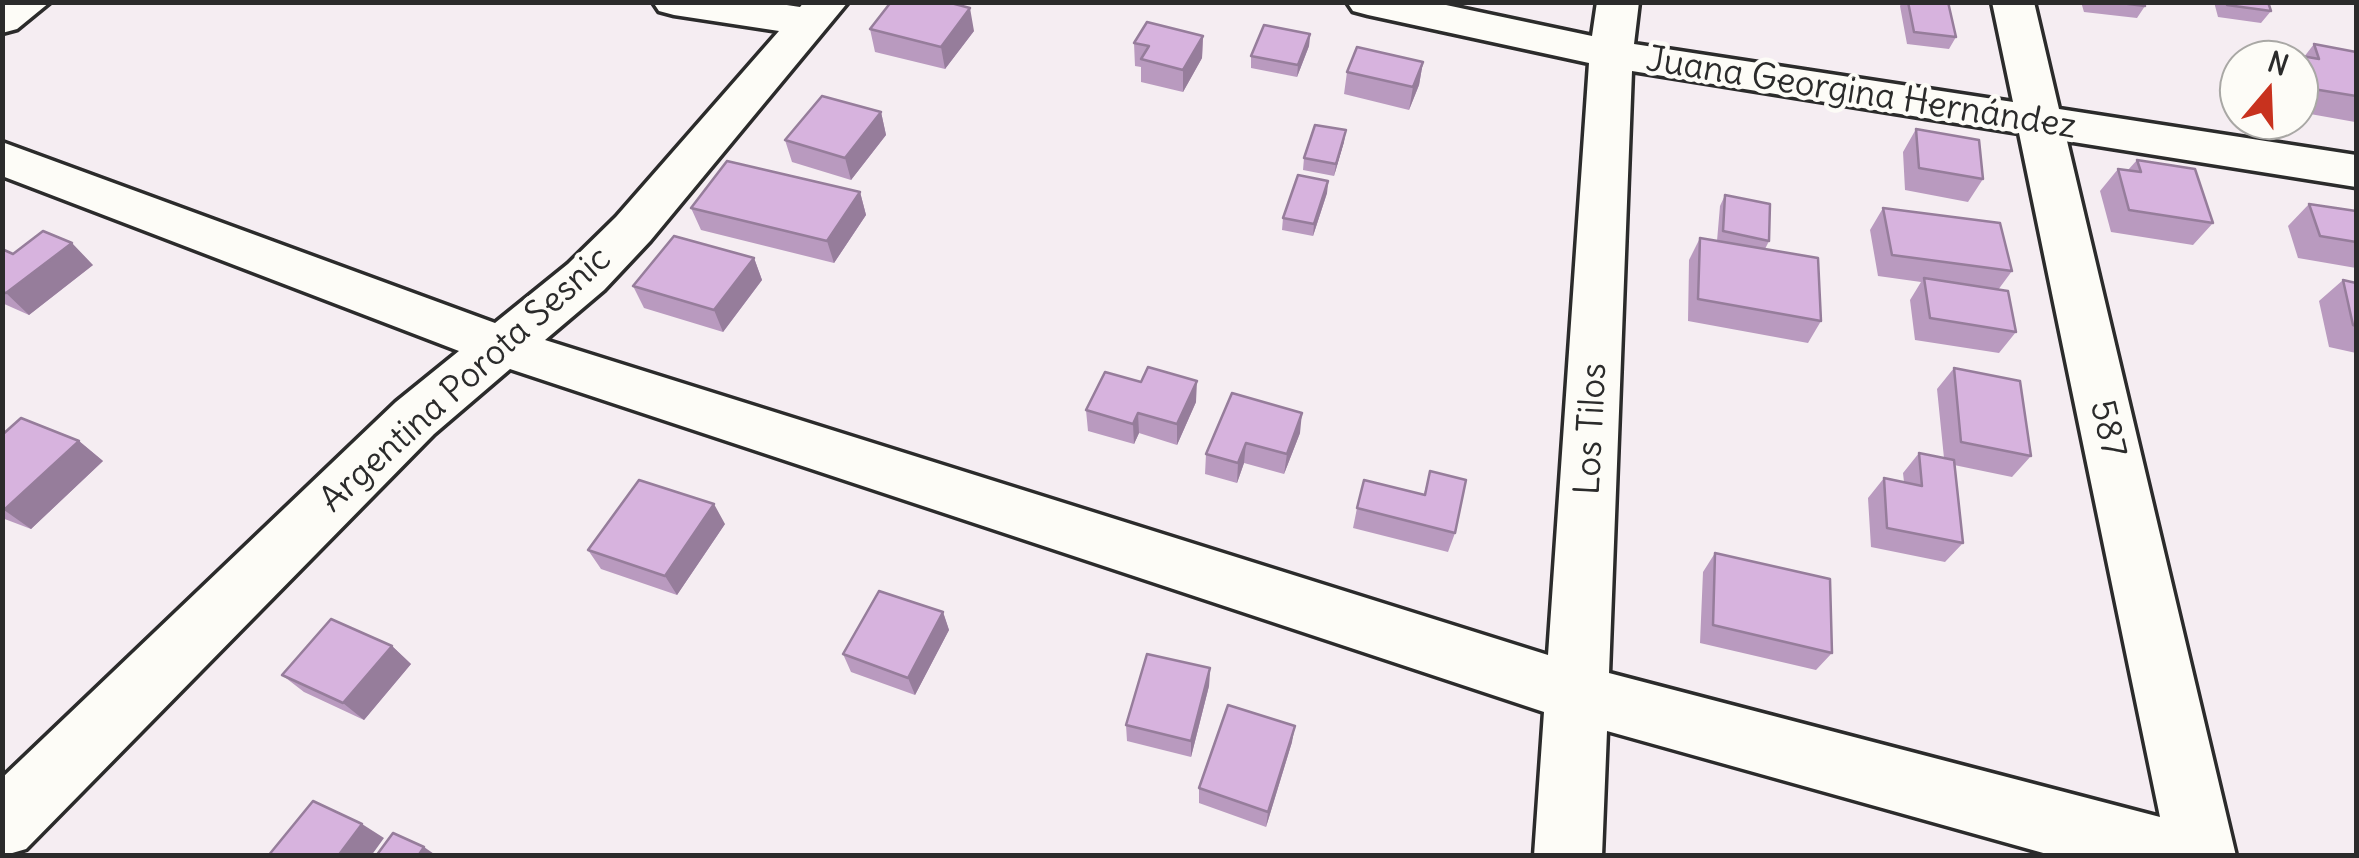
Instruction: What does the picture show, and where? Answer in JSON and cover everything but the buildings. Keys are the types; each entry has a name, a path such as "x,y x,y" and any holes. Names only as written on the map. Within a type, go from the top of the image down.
{"street":[{"path":"2,20 29,2"},
{"path":"674,2 818,12"},
{"name":"Juana Georgina Hernández","path":"1368,2 1611,54 2356,172"},
{"name":"Los Tilos","path":"1568,856 1611,54 1618,2"},
{"name":"587","path":"2013,2 2202,856"},
{"name":"Argentina Porota Sesnic","path":"2,825 414,418 586,277 818,12"},
{"path":"2,158 501,346 1579,694 2178,856"}]}
